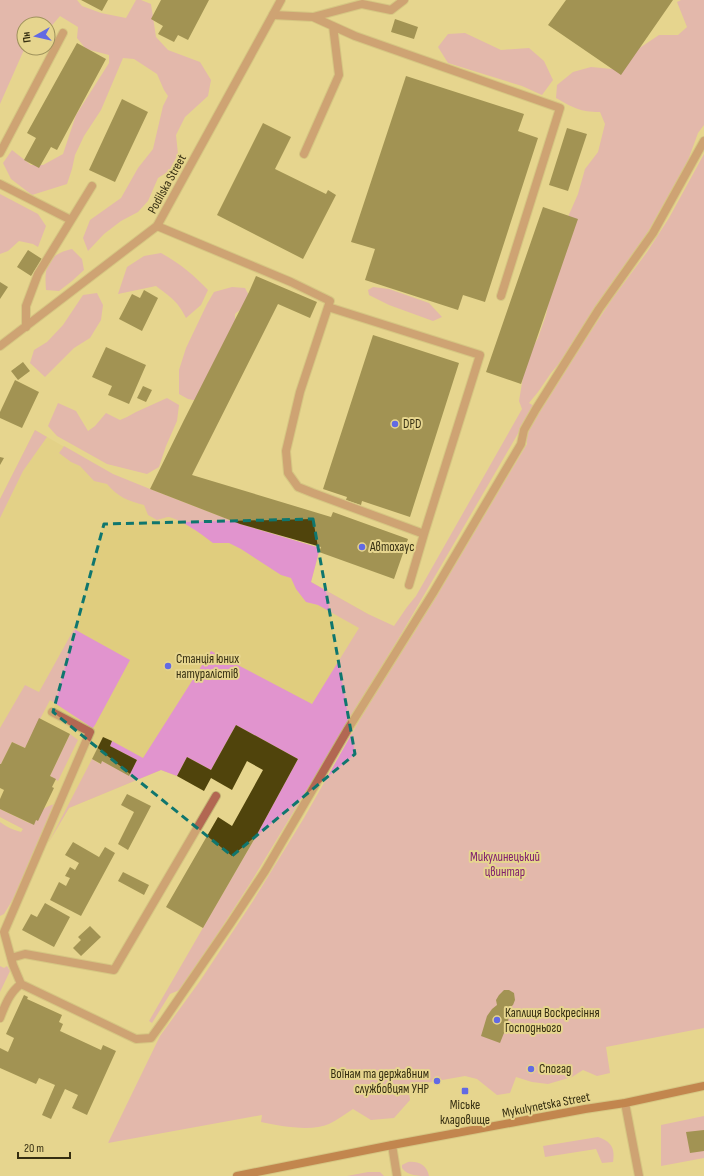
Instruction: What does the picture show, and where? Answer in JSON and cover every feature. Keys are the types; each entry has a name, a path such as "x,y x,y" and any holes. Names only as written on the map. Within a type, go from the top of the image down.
{"main road":[{"name":"Mykulynetska Street","path":"237,1176 585,1109 624,1103 704,1086"}],"street":[{"name":"Podilska Street","path":"0,346 157,226 281,0"},
{"path":"273,15 313,17 362,4 391,10 404,0"},
{"path":"313,17 355,36 560,108 501,296"},
{"path":"304,154 339,75 333,26"},
{"path":"0,153 63,33"},
{"path":"52,712 90,732 4,932 11,958 21,984 136,1039 151,1038 265,871 348,729 432,593 521,444 524,430 536,409 599,309 653,232 704,141"},
{"path":"0,184 71,220"},
{"path":"26,327 26,306 38,274 92,186"},
{"path":"157,226 291,282 330,300 300,392 286,451 288,473 298,487 424,534"},
{"path":"328,307 480,355 409,585"},
{"path":"11,958 24,954 114,970 216,796"},
{"path":"0,1018 6,1003 15,988 21,984"},
{"path":"624,1103 639,1176"},
{"path":"392,1146 397,1176"}],"highlighted area":[{"path":"313,519 355,754 232,856 53,712 104,524"}],"shaded area":[{"name":"Станція юних натуралістів","path":"35,430 113,475 240,524 320,548 311,582 368,614 284,751 236,725 211,770 187,757 177,776 161,770 69,808 49,842 0,817 0,499"}],"green space":[{"path":"0,0 77,0 82,6 101,13 126,18 136,0 141,0 151,4 156,37 168,50 200,62 211,80 208,96 185,117 176,135 178,154 169,171 158,178 148,201 138,212 121,221 104,234 88,251 83,238 90,220 121,198 138,168 153,149 163,106 168,96 157,74 134,59 123,58 101,110 84,136 75,155 67,184 32,195 11,179 3,163 12,150 31,165 43,165 63,154 76,115 109,63 109,55 86,49 77,38 78,27 60,16 56,21 56,16 16,16 16,56 21,56 0,104"},
{"path":"681,0 704,0 704,125 698,133 679,185 667,198 648,232 569,352 551,373 529,403 534,406 403,631 251,882 182,989 170,994 152,1023 149,1021 255,838 298,759 236,725 211,770 187,757 177,776 161,770 69,808 49,842 92,759 100,764 102,761 129,775 137,760 110,746 112,741 143,758 211,651 312,704 359,628 318,605 306,602 296,589 291,578 281,575 229,543 213,543 180,521 169,517 157,520 148,515 144,505 124,498 107,484 94,481 80,466 71,462 59,453 64,446 113,474 150,489 240,524 320,548 311,582 368,614 394,626 416,596 522,409 519,401 526,359 538,338 546,315 564,226 578,194 585,169 598,152 605,124 600,112 577,109 556,98 557,85 573,72 591,67 623,70 638,49 659,35 678,35 687,27 677,2"},
{"path":"465,33 501,50 529,48 544,61 553,80 542,95 522,86 448,63 438,47 448,34"},
{"name":"Микулинецький цвинтар","path":"704,154 704,1028 606,1047 610,1073 597,1076 583,1070 572,1077 548,1084 532,1082 516,1077 510,1093 497,1095 477,1079 465,1076 408,1086 410,1100 394,1118 371,1120 353,1109 329,1124 313,1128 305,1128 261,1122 262,1115 108,1143 160,1036 200,981 253,901 304,818 376,691 417,628 413,622 441,587 527,444 525,434 612,299 647,252 669,218"},
{"path":"0,194 38,214 46,226 38,247 33,244 19,241 8,251 0,254"},
{"path":"72,249 82,259 84,270 59,291 46,290 46,274 48,264 61,252"},
{"path":"161,253 186,270 208,290 201,305 186,318 177,303 156,286 118,294 127,267 144,256"},
{"path":"232,287 245,288 252,301 235,314 235,332 203,402 188,399 179,394 179,370 186,348 214,292"},
{"path":"373,287 389,289 429,303 442,317 433,321 389,305 369,295 368,290"},
{"path":"97,293 103,305 101,320 90,338 74,348 45,377 30,363 34,350 47,342 63,325 83,295"},
{"path":"167,398 179,405 177,421 159,467 147,474 107,464 57,436 48,426 58,403 76,411 88,431 95,426 106,413 120,420"},
{"path":"35,430 47,437 23,471 0,518 0,499"},
{"path":"74,629 130,660 95,725 90,732 88,725 50,700 25,748 12,742 0,764 0,728 25,685 39,692"},
{"path":"70,734 78,740 58,781 50,776"},
{"path":"55,804 50,830 37,844 35,853 18,891 4,914 0,916 0,822 21,832 23,829 0,817 0,809 29,823 43,809"},
{"path":"0,966 4,968 7,966 10,971 0,992"},
{"path":"704,1116 704,1158 661,1166 661,1125"},
{"path":"598,1137 607,1141 612,1146 613,1162 602,1163 596,1149 545,1157 543,1146"},
{"path":"408,1162 422,1164 429,1176 417,1176 404,1171 402,1165"},
{"path":"368,1172 380,1172 384,1176 347,1176"}],"building":[{"path":"81,0 108,0 102,11"},
{"path":"161,0 209,0 188,40 178,35 174,42 158,34 163,26 151,19"},
{"path":"566,0 673,0 621,75 548,25"},
{"path":"395,19 418,27 414,39 391,32"},
{"path":"77,43 106,59 57,150 51,147 39,168 24,160 36,138 27,133"},
{"path":"406,76 524,114 518,131 538,138 485,302 463,295 458,310 365,280 375,249 351,242"},
{"path":"122,99 148,112 115,182 89,170"},
{"path":"263,123 291,137 275,169 326,194 328,190 336,195 303,259 217,215"},
{"path":"567,128 587,134 568,191 549,185"},
{"path":"543,207 578,219 521,384 486,372"},
{"path":"28,250 42,259 31,276 17,267"},
{"path":"256,276 317,302 310,318 278,304 192,475 331,517 333,512 408,539 394,579 319,552 321,547 240,524 150,489"},
{"path":"0,282 8,287 0,299"},
{"path":"144,290 158,298 142,331 119,319 132,294 140,298"},
{"path":"373,335 459,363 410,517 362,501 361,505 346,500 347,497 323,489"},
{"path":"106,347 146,365 129,404 108,395 112,386 92,377"},
{"path":"23,362 30,371 18,380 11,371"},
{"path":"15,380 39,392 22,428 0,418 0,412"},
{"path":"143,386 152,390 146,402 137,398"},
{"path":"0,457 4,458 0,465"},
{"path":"39,718 70,734 50,776 56,779 52,787 54,788 38,821 36,820 34,825 0,809 0,799 4,790 0,788 0,764 12,742 25,748"},
{"path":"236,725 298,759 255,838 203,928 166,907 218,817 232,826 263,770 247,761 232,790 211,778 204,791 177,776 187,757 211,770"},
{"path":"103,737 112,741 110,746 137,760 129,776 102,761 101,764 92,759"},
{"path":"127,794 151,806 128,850 118,844 134,812 121,805"},
{"path":"73,842 99,857 105,847 115,853 81,916 50,900 59,882 66,886 70,878 65,876 70,867 75,870 79,863 65,855"},
{"path":"123,872 149,885 144,895 118,881"},
{"path":"45,903 70,917 54,947 22,930 31,914 37,917"},
{"path":"90,926 101,937 81,956 73,948 81,940 78,937"},
{"name":"Каплиця Воскресіння Господнього","path":"504,990 509,990 514,993 515,1000 513,1005 508,1009 508,1023 500,1043 481,1036 487,1016 497,1005 496,1000"},
{"path":"24,995 28,997 27,999 62,1015 59,1022 63,1024 60,1031 101,1050 103,1045 116,1051 87,1115 72,1108 78,1095 65,1089 51,1119 42,1115 55,1085 39,1078 36,1084 0,1068 0,1048 8,1052 14,1038 6,1034"},
{"path":"704,1130 704,1151 690,1153 686,1132"}],"place":[{"name":"DPD","path":"395,424"},
{"name":"Автохаус","path":"362,547"},
{"name":"Станція юних натуралістів","path":"168,666"},
{"name":"Каплиця Воскресіння Господнього","path":"497,1020"},
{"name":"Спогад","path":"531,1069"},
{"name":"Воїнам та державним службовцям УНР","path":"437,1081"},
{"name":"Міське кладовище","path":"465,1091"}]}
